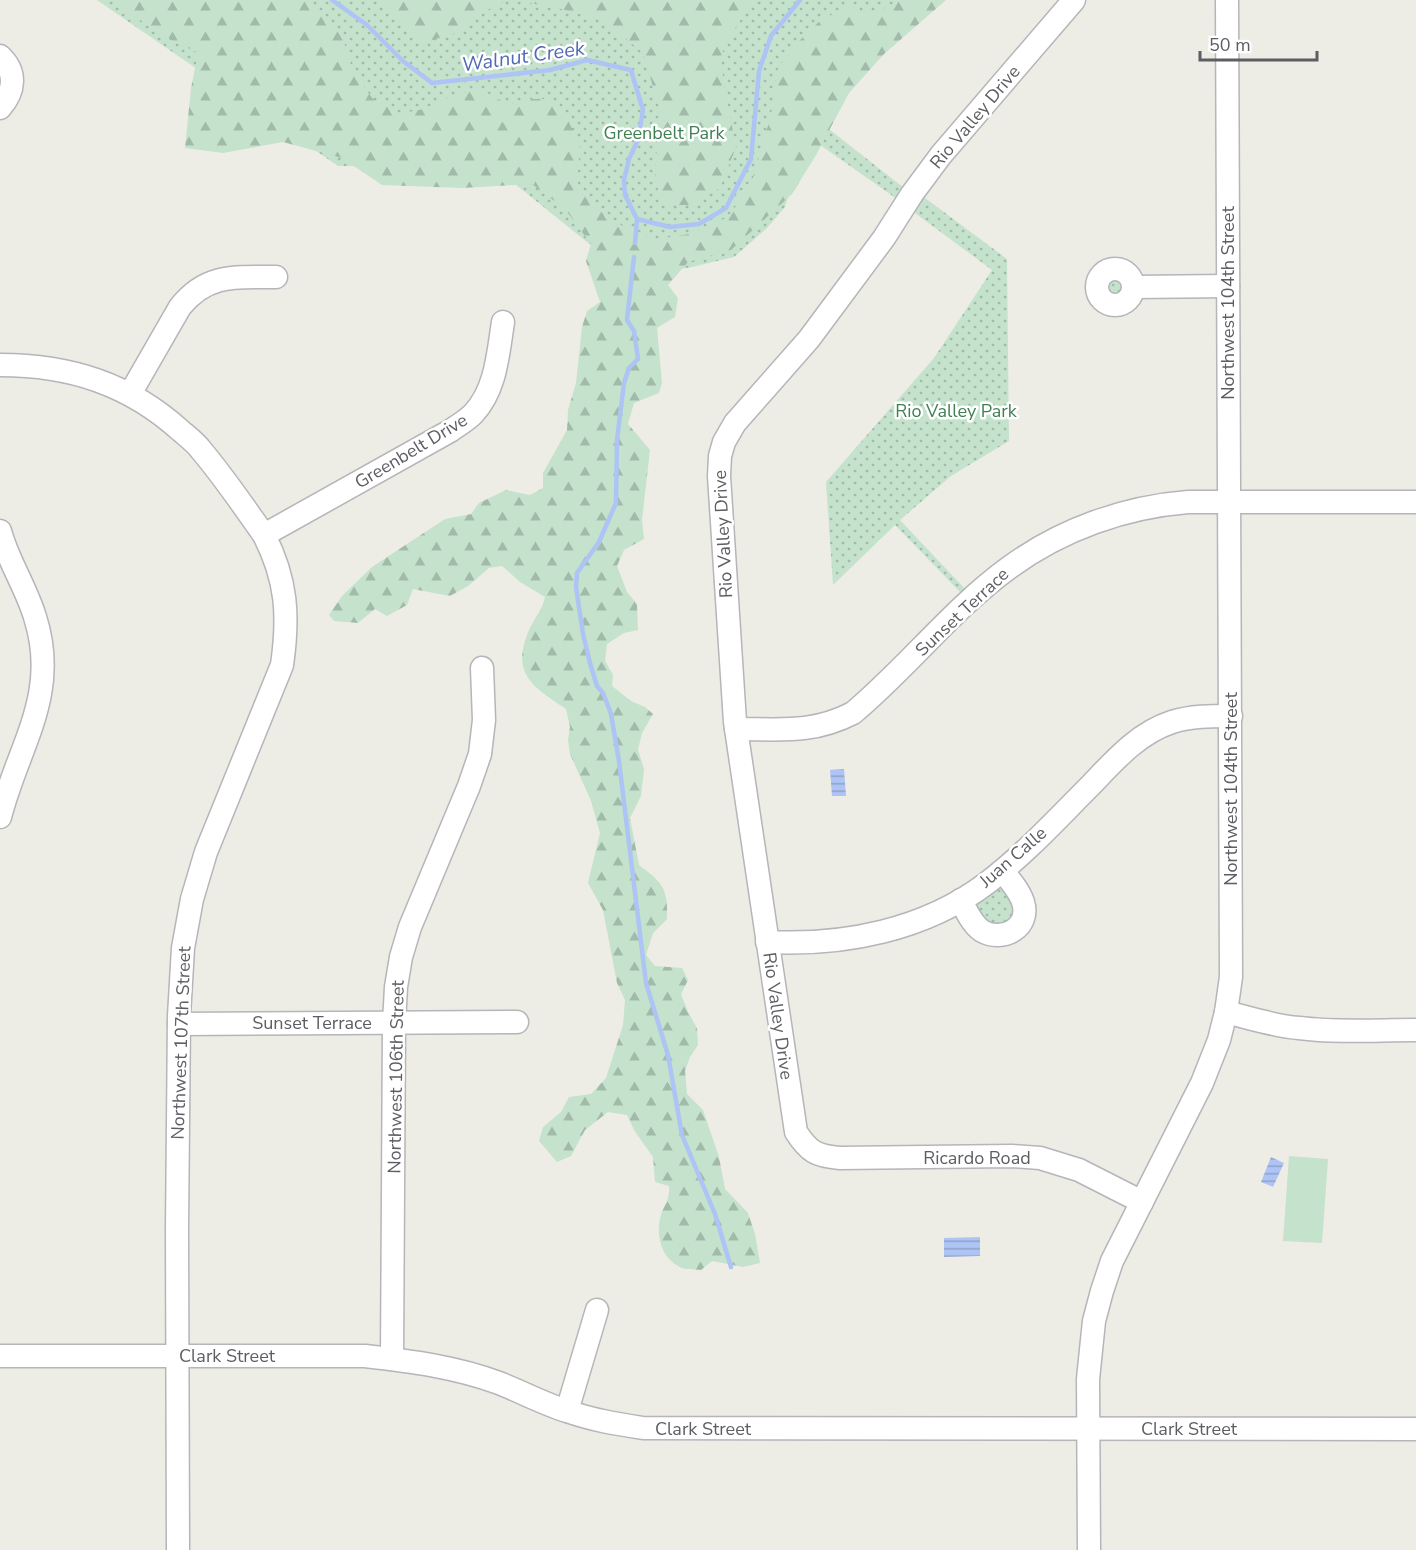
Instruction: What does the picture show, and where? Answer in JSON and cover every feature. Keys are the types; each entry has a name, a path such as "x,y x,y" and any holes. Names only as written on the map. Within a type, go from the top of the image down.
{"street":[{"name":"Rio Valley Drive","path":"840,1158 820,1156 805,1147 796,1132 736,729 719,476 720,456 724,442 735,423 809,339 941,156 1074,0"},
{"name":"Northwest 104th Street","path":"1089,1550 1088,1379 1094,1321 1112,1261 1202,1083 1219,1040 1231,977 1227,0"},
{"path":"0,56 8,63 13,76 12,89 0,108"},
{"path":"130,394 180,307 189,296 207,284 228,277 276,277"},
{"path":"1134,287 1228,286"},
{"name":"Greenbelt Drive","path":"264,536 450,431 471,416 482,403 490,387 503,322"},
{"name":"Northwest 107th Street","path":"0,365 52,368 104,382 130,394 161,414 200,448 264,536 272,551 286,602 286,636 282,665 206,852 192,899 183,948 179,1024 178,1550"},
{"name":"Sunset Terrace","path":"736,729 814,728 835,722 853,712 872,697 983,589 1029,554 1068,532 1100,520 1164,504 1229,501 1416,502"},
{"path":"0,818 38,711 43,673 35,615 1,542"},
{"name":"Northwest 106th Street","path":"392,1359 396,987 401,957 410,927 469,786 480,754 484,720 482,668"},
{"name":"Juan Calle","path":"767,942 803,944 839,941 875,934 928,917 961,900 1002,871 1137,740 1171,722 1196,717 1231,716"},
{"path":"961,900 967,914 980,929 1001,936 1011,933 1021,925 1024,915 1023,902 1013,883 1002,871"},
{"path":"1226,1012 1262,1022 1298,1028 1335,1031 1416,1030"},
{"name":"Sunset Terrace","path":"179,1024 517,1022"},
{"name":"Ricardo Road","path":"840,1158 1012,1156 1040,1158 1079,1170 1142,1202"},
{"path":"567,1412 597,1310"},
{"name":"Clark Street","path":"0,1356 365,1356 392,1359 455,1370 499,1383 567,1412 608,1423 643,1428 1416,1429"}],"green space":[{"name":"Greenbelt Park","path":"97,0 935,0 816,119 904,188 897,199 806,135 785,207 767,228 734,257 660,272 618,267 494,167 338,166"},
{"path":"110,0 304,0 341,32 353,71 372,98 399,114 423,109 458,93 482,90 509,105 529,99 551,99 568,120 580,146 577,182 595,207 624,227 656,239 690,234 728,217 751,185 771,115 778,68 799,41 822,19 849,7 873,14 901,0 946,0 884,54 849,93 792,194 731,250 688,262 668,285 678,298 675,317 657,328 662,383 659,393 634,403 628,424 650,450 642,520 644,539 624,550 617,566 627,592 637,604 638,630 624,633 607,644 605,661 613,675 612,686 653,714 642,733 638,750 644,769 641,796 630,818 639,865 659,882 666,900 667,919 653,933 646,955 655,966 682,968 688,980 681,994 697,1028 698,1045 685,1071 687,1094 703,1110 719,1157 725,1189 748,1213 755,1234 760,1263 743,1267 712,1261 701,1270 680,1267 666,1256 660,1242 659,1227 669,1186 655,1182 653,1157 634,1130 627,1115 608,1112 585,1130 571,1156 557,1162 539,1141 543,1127 561,1112 569,1097 591,1094 606,1078 623,1025 625,1000 617,983 603,910 588,883 600,833 591,801 570,754 568,740 570,727 566,709 535,686 524,669 522,658 524,645 545,597 520,582 502,566 489,568 468,586 450,596 413,589 407,605 387,616 375,609 358,623 334,621 329,615 342,596 372,567 445,519 471,514 479,503 506,490 530,495 543,488 543,473 567,430 568,410 576,383 582,327 587,311 600,302 586,261 591,244 565,209 532,184 462,188 382,185 342,158 283,142 223,153 185,148 191,88 198,53 164,36"},
{"path":"379,0 508,0 481,13 459,32 419,44"},
{"path":"510,0 754,0 729,37 721,56 724,86 736,147 720,188 691,205 663,205 655,180 659,107 643,53 603,20 553,7"},
{"name":"Rio Valley Park","path":"921,195 1007,259 1009,441 951,476 900,520 966,590 962,594 895,525 833,585 826,482 934,358 992,270 911,210"},
{"path":"1115,275 1124,278 1127,287 1124,296 1115,299 1106,296 1103,287 1106,278"},
{"path":"997,887 1011,898 1014,916 1008,924 989,926 976,908 979,898"},
{"path":"1289,1156 1328,1159 1322,1243 1283,1241"}],"water":[{"path":"844,769 846,796 832,796 830,770"},
{"path":"1271,1157 1284,1163 1273,1187 1261,1182"},
{"path":"980,1237 980,1256 944,1257 944,1238"}],"waterway":[{"name":"Walnut Creek","path":"332,0 367,25 403,61 432,83 550,70 587,60 631,70 643,110 638,140 629,159 624,180 625,195 637,219 635,243"},
{"name":"Walnut Creek","path":"637,219 670,227 699,224 726,208 751,159 759,71 771,36 800,0"},
{"path":"634,257 627,320 634,331 638,359 629,368 624,383 617,440 616,503 599,542 577,573 576,587 590,663 597,686 603,693 611,714 619,761 646,983 668,1055 682,1135 715,1214 731,1267"}]}
